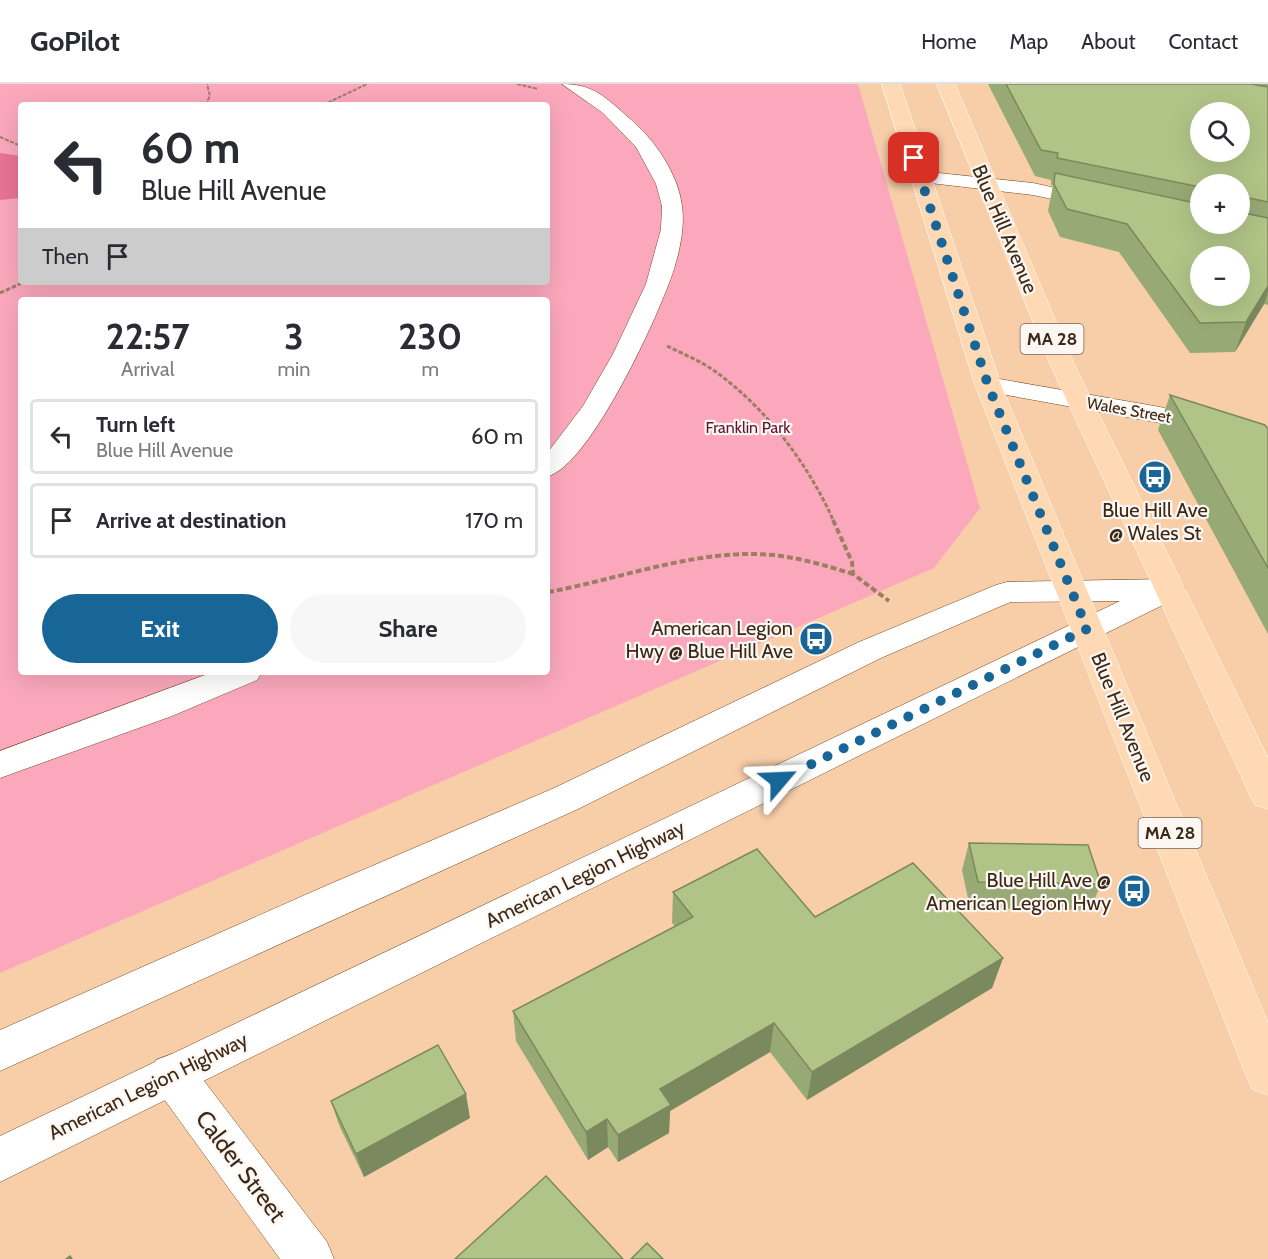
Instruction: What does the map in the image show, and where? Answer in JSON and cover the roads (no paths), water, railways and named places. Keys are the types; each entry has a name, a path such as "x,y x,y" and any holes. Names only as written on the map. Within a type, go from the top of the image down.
{"main road":[{"name":"Blue Hill Avenue","path":"891,84 988,385 1268,1075"},
{"name":"Blue Hill Avenue","path":"946,84 1062,364 1268,795"}],"street":[{"path":"550,466 566,449 600,401 637,330 653,297 672,228 668,193 661,173 639,138 605,107 571,84"},
{"path":"920,177 1032,189 1109,205"},
{"name":"Wales Street","path":"988,385 1206,425 1268,442"},
{"path":"0,1051 344,895 565,799 870,650 1007,592 1170,589"},
{"name":"American Legion Highway","path":"0,1160 172,1074 1170,589"},
{"path":"0,765 160,707 238,675"},
{"name":"Calder Street","path":"172,1074 310,1259"}],"place":[{"name":"Blue Hill Ave @ Wales St","path":"1155,477"},
{"name":"American Legion Hwy @ Blue Hill Ave","path":"816,639"},
{"name":"Blue Hill Ave @ American Legion Hwy","path":"1134,891"}],"park label":[{"name":"Franklin Park","path":"748,427"}]}
